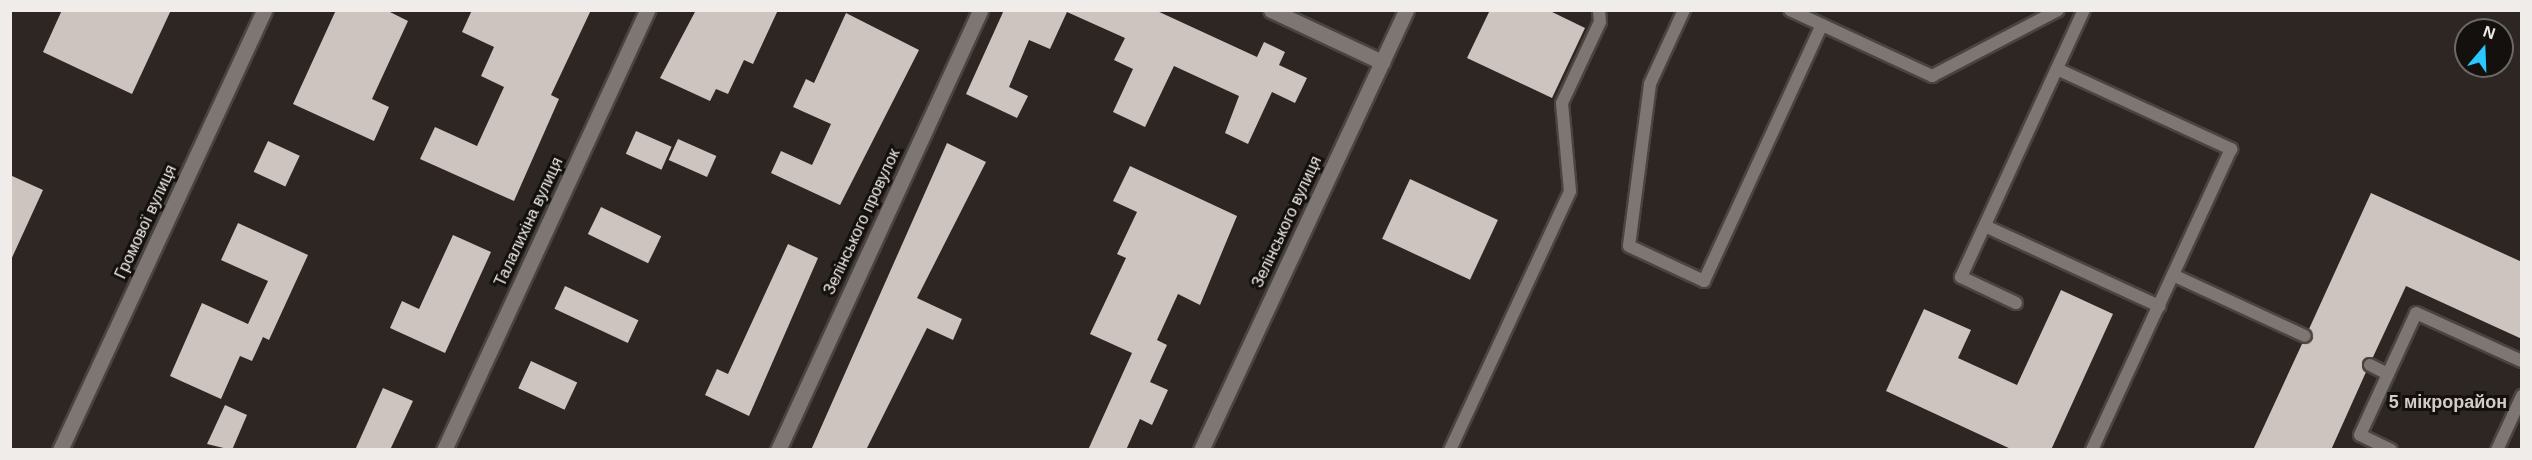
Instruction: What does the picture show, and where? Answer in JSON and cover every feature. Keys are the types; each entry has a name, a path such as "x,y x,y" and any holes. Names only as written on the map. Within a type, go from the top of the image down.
{"street":[{"name":"Громової вулиця","path":"60,450 264,10"},
{"name":"Талалихіна вулиця","path":"444,450 647,10"},
{"name":"Зелінського провулок","path":"778,450 980,10"},
{"path":"1271,10 1382,62"},
{"name":"Зелінського вулиця","path":"1201,450 1406,10"}],"lane":[{"path":"1450,450 1570,191 1562,103 1600,22 1599,10"},
{"path":"1684,10 1650,84 1629,246 1704,281 1822,25"},
{"path":"1790,10 1932,76 2058,10"},
{"path":"2016,303 1961,277 2084,10"},
{"path":"2057,69 2231,149 2092,450"},
{"path":"1985,226 2159,306"},
{"path":"2173,275 2305,336"},
{"path":"2391,450 2360,435 2416,313 2522,361"},
{"path":"2370,365 2388,374"},
{"path":"2497,450 2522,396"}],"building":[{"path":"62,10 171,10 132,94 43,52"},
{"path":"336,10 386,10 408,21 372,99 389,107 374,141 293,104"},
{"path":"472,10 591,10 551,95 559,99 514,201 420,159 435,127 477,146 504,87 481,76 494,47 462,32"},
{"path":"696,10 778,10 753,64 744,60 728,94 716,89 710,101 660,78"},
{"path":"1004,10 1155,10 1257,57 1264,42 1285,52 1279,65 1307,78 1295,103 1272,92 1248,144 1225,133 1239,96 1174,66 1145,127 1113,112 1133,69 1114,60 1125,38 1067,12 1050,49 1029,40 1009,87 1028,96 1017,118 966,94"},
{"path":"1490,10 1548,10 1585,28 1552,98 1467,58"},
{"path":"846,13 919,50 840,205 771,173 781,151 812,165 831,124 793,107 806,79 814,83"},
{"path":"636,131 672,147 661,170 626,154"},
{"path":"678,139 716,156 707,177 669,160"},
{"path":"268,141 300,156 285,187 254,172"},
{"path":"947,143 986,162 917,298 962,319 953,340 927,328 866,450 811,450"},
{"path":"1130,166 1237,216 1200,305 1178,294 1157,340 1167,345 1150,382 1168,390 1152,425 1140,419 1126,450 1088,450 1132,353 1090,334 1126,258 1117,254 1137,212 1113,201"},
{"path":"10,175 43,190 10,262"},
{"path":"1410,179 1498,220 1470,280 1382,239"},
{"path":"2371,193 2522,262 2522,339 2406,286 2373,357 2362,362 2366,372 2331,450 2253,450 2302,344 2313,339 2309,329"},
{"path":"601,207 661,236 648,263 588,234"},
{"path":"238,223 308,255 269,340 263,337 252,361 240,356 221,399 170,376 202,303 248,324 268,281 221,260"},
{"path":"453,235 491,252 445,353 390,328 402,301 419,309"},
{"path":"788,244 818,258 749,416 705,395 717,369 728,374"},
{"path":"565,286 638,320 628,343 554,309"},
{"path":"2061,290 2113,314 2051,450 2013,450 1886,391 1924,309 1971,330 1958,358 2017,385"},
{"path":"531,361 577,383 565,410 518,388"},
{"path":"383,388 413,401 390,450 355,450"},
{"path":"225,405 247,415 232,450 207,444"}],"district":[{"name":"5 мікрорайон","path":"2448,402"}]}
